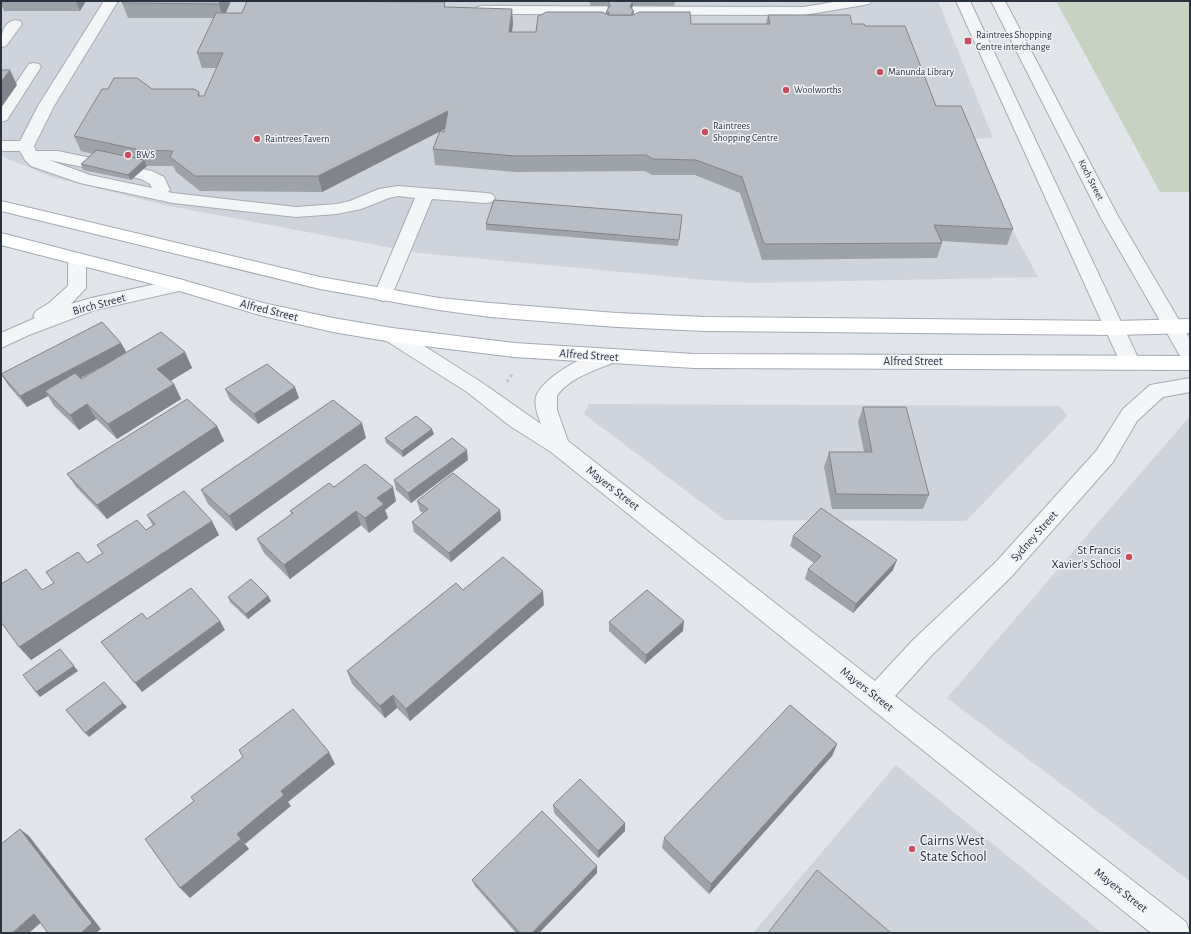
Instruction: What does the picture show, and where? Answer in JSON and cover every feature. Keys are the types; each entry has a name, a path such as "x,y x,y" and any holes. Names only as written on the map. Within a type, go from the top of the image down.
{"main road":[{"path":"1,206 257,268 383,295 490,310 617,320 705,324 1048,328 1181,326"},
{"name":"Alfred Street","path":"1,240 179,285 263,309 392,335 514,350 694,361 1190,363"},
{"path":"1048,328 1061,362"}],"street":[{"path":"29,151 46,106 111,1"},
{"path":"396,1 442,8"},
{"path":"471,10 804,11 864,1"},
{"path":"963,1 1130,362"},
{"name":"Koch Street","path":"998,1 1110,218 1181,326 1190,356"},
{"path":"1,43 15,24"},
{"path":"1,117 34,67"},
{"path":"1,146 50,154 146,175 158,181 161,190 158,195 194,201 296,212 337,209 355,205 385,193 398,191 486,198"},
{"path":"383,295 426,193"},
{"name":"Birch Street","path":"22,330 56,308 77,288 77,259"},
{"name":"Birch Street","path":"1,340 22,330 91,304 179,285"},
{"name":"Mayers Street","path":"392,335 474,387 517,420 559,446 1175,933"},
{"path":"559,446 546,404 549,390 557,382 610,356"},
{"name":"Sydney Street","path":"877,697 922,648 1004,569 1105,456 1130,415 1157,390 1190,385"}],"shaded area":[{"path":"1,1 938,1 993,138 963,139 1038,277 750,283 419,253 169,206 52,177 1,156"},
{"path":"589,404 1060,406 1067,416 966,521 725,520 584,414"},
{"name":"St Francis Xavier's School","path":"1190,416 1190,881 947,698"},
{"name":"Cairns West State School","path":"896,765 1102,933 753,933"}],"green space":[{"path":"1056,1 1190,1 1190,192 1160,192"}],"building":[{"path":"124,1 220,1 219,4 122,3"},
{"name":"Raintrees Shopping Centre","path":"247,1 445,2 444,7 512,9 509,32 536,32 538,16 547,12 602,12 609,15 633,15 639,12 690,12 691,24 770,24 768,15 850,15 852,24 864,24 865,26 905,26 936,106 961,106 1013,229 934,225 942,243 764,244 742,177 696,160 653,159 646,155 515,156 433,149 440,131 444,132 448,111 318,176 195,176 170,157 173,151 140,150 74,136 102,89 108,89 114,78 137,78 152,89 194,89 199,92 198,96 204,96 223,53 197,53 216,13 242,13"},
{"path":"608,1 633,1 630,6 634,12 632,12 632,15 609,15 609,12 606,12 610,6"},
{"path":"1,70 10,70 1,82"},
{"path":"97,150 144,160 128,175 81,164"},
{"path":"494,200 682,215 679,240 486,224"},
{"path":"102,322 121,343 20,396 1,374"},
{"path":"161,332 185,352 157,369 174,384 108,424 87,404 70,415 45,391 75,373 81,379"},
{"path":"267,364 295,387 254,414 225,389"},
{"path":"187,399 217,426 97,505 67,474"},
{"path":"333,400 362,423 229,516 201,490"},
{"path":"863,407 906,407 929,495 836,494 829,452 872,452"},
{"path":"416,416 432,429 402,451 385,438"},
{"path":"452,438 467,450 408,493 394,480"},
{"path":"365,464 393,487 377,498 384,504 365,518 356,511 284,565 257,539 293,513 290,511 329,483 334,487"},
{"path":"453,473 500,510 449,553 412,522 428,509 417,501"},
{"path":"184,491 212,521 19,647 1,622 1,584 26,569 42,590 54,583 46,572 78,552 87,563 103,553 97,545 137,520 146,530 155,524 147,515"},
{"path":"821,508 897,560 856,604 808,569 821,556 793,536"},
{"path":"503,557 543,591 406,709 393,695 380,706 347,671 456,583 463,590"},
{"path":"251,579 268,596 246,614 228,597"},
{"path":"191,588 220,621 135,683 101,642 142,613 147,619"},
{"path":"647,590 684,621 646,655 609,622"},
{"path":"60,649 74,666 36,692 23,675"},
{"path":"104,682 123,703 85,733 66,710"},
{"path":"790,705 837,744 711,884 664,838"},
{"path":"293,709 329,752 281,791 284,795 237,834 241,839 180,888 145,839 194,801 191,797 243,757 239,750"},
{"path":"580,779 625,823 598,851 553,805"},
{"path":"542,811 597,866 532,933 520,933 472,880"},
{"path":"20,829 92,923 81,933 48,933 34,914 12,933 1,933 1,844"},
{"path":"817,870 891,933 768,933"}],"place":[{"name":"Raintrees Shopping Centre interchange","path":"968,41"},
{"name":"Manunda Library","path":"880,72"},
{"name":"Woolworths","path":"786,90"},
{"name":"Raintrees Shopping Centre","path":"705,132"},
{"name":"Raintrees Tavern","path":"257,139"},
{"name":"BWS","path":"128,155"},
{"name":"St Francis Xavier's School","path":"1129,557"},
{"name":"Cairns West State School","path":"912,849"}]}
